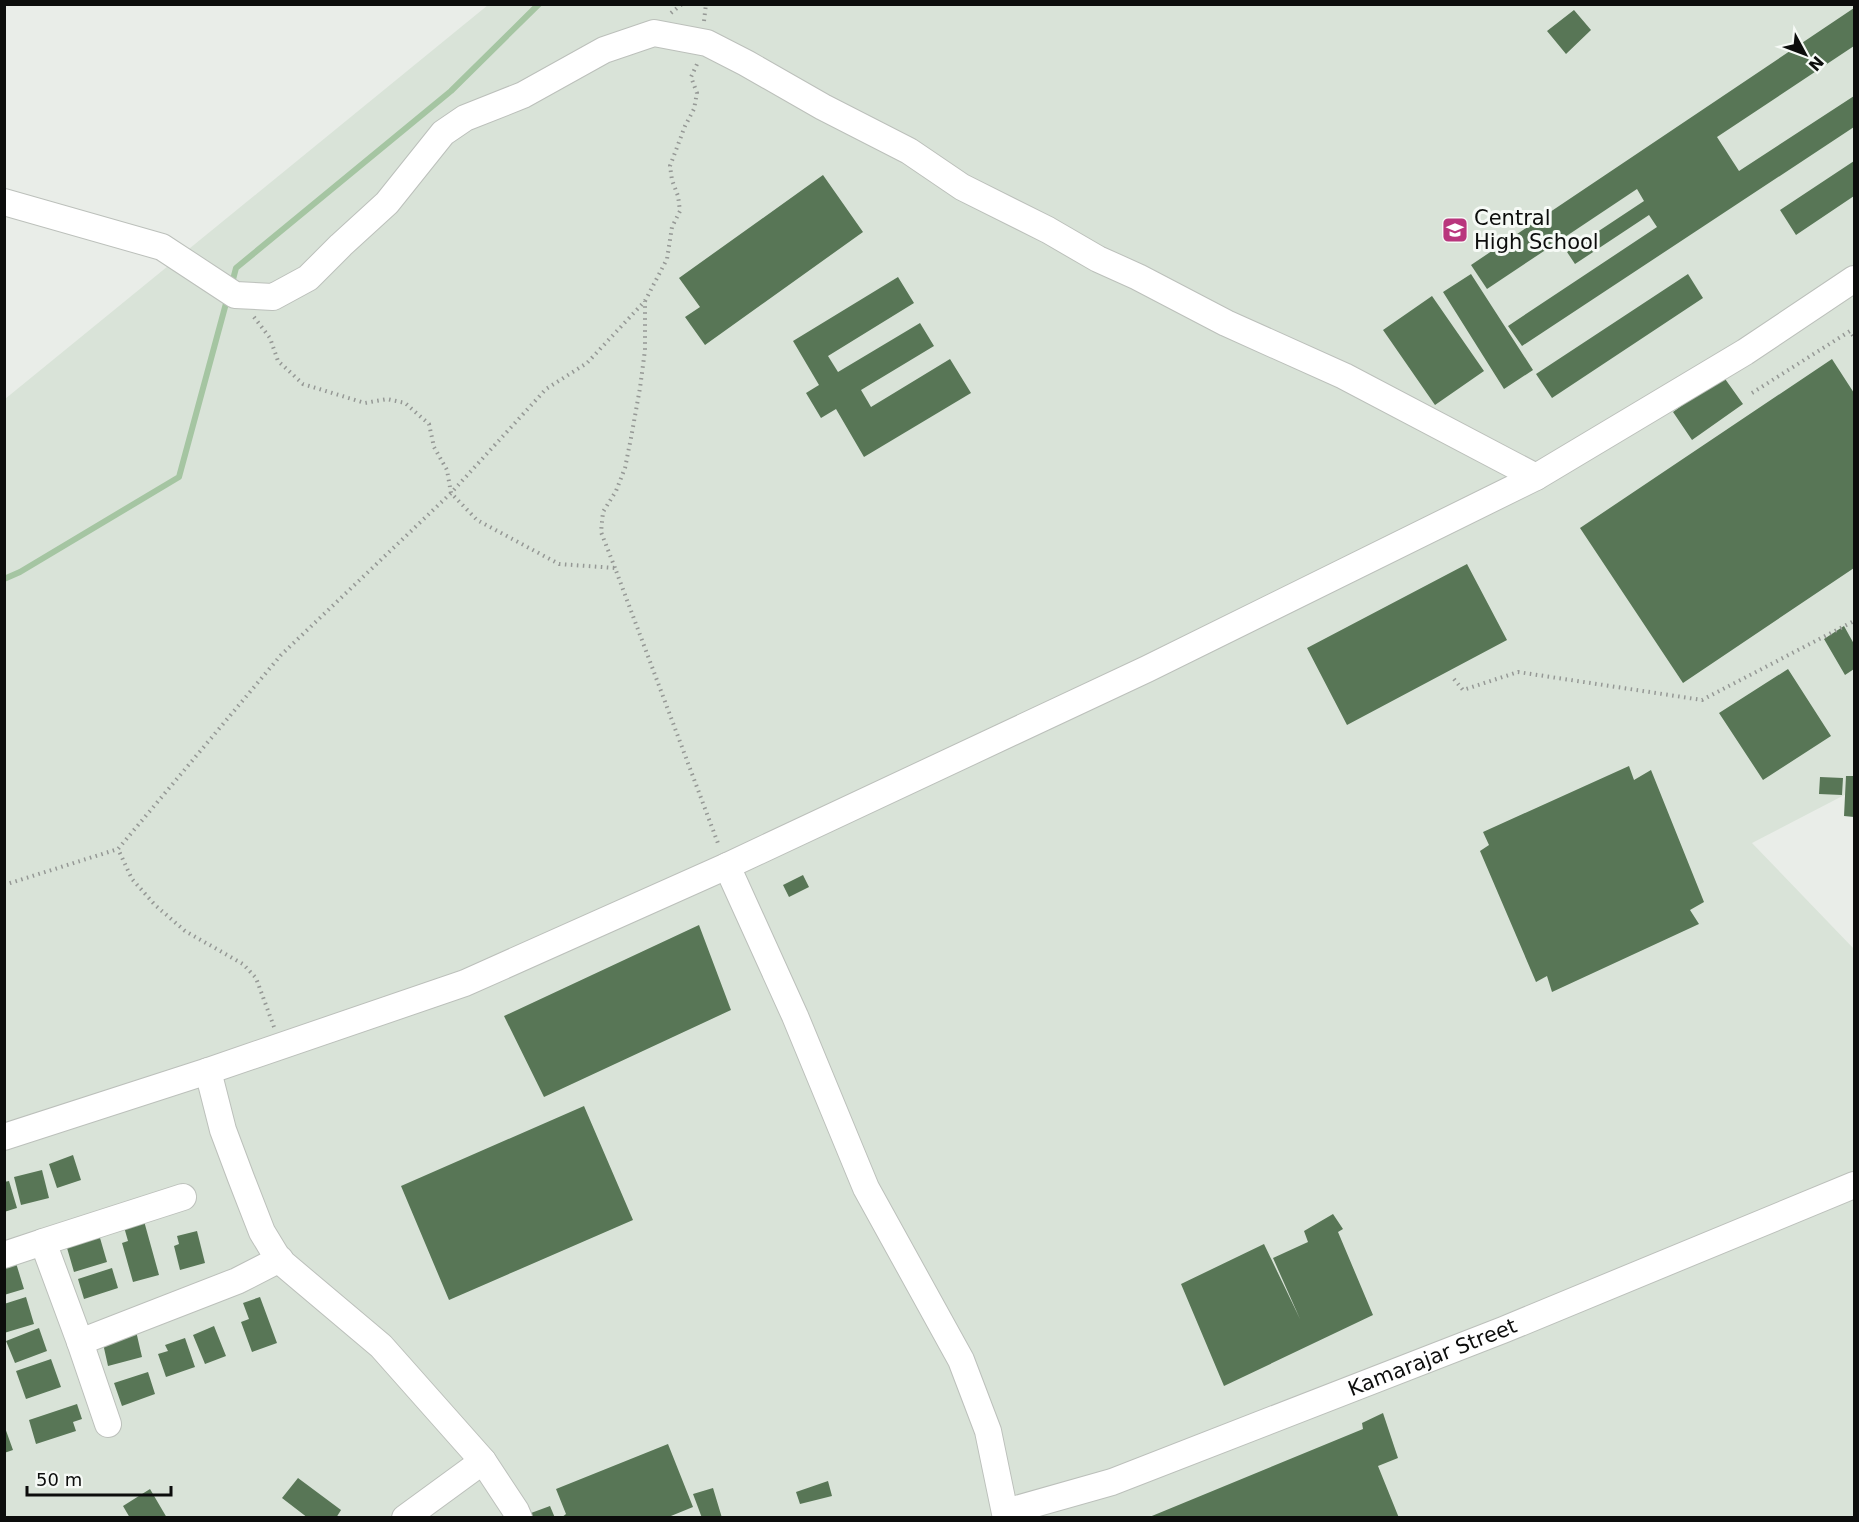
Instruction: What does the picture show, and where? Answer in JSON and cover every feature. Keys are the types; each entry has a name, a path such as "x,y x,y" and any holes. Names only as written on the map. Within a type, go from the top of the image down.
{"street":[{"path":"4,202 162,247 225,289 273,297 309,278 340,245 387,203 443,133 465,118 523,95 604,50 654,33 707,43 909,151 962,186 1048,230 1098,259 1226,323 1344,376 1536,477"},
{"path":"4,1137 208,1071 465,983 727,866 1147,669 1536,477 1745,352 1854,279"},
{"path":"727,866 795,1016 866,1188 961,1360 988,1431 1006,1515"},
{"path":"208,1071 223,1130 241,1178 262,1232 280,1259 381,1346 483,1461 519,1518"},
{"name":"Kamarajar Street","path":"1006,1515 1112,1482 1503,1330 1854,1185"},
{"path":"4,1255 183,1197"},
{"path":"44,1242 108,1424"},
{"path":"80,1342 237,1281 280,1259"},
{"path":"405,1518 483,1461"}],"path":[{"path":"4,885 118,849 281,655 451,493 546,389 586,363 645,301 667,259 672,227 680,211 670,166 685,126 694,110 697,93 691,77 707,43"},
{"path":"225,289 270,338 278,361 303,384 365,404 387,399 405,403 429,424 434,447 447,470 451,493 477,520 559,564 615,568"},
{"path":"645,301 645,350 631,438 625,468 616,491 603,512 601,532 727,866"},
{"path":"1752,393 1850,331 1854,337"},
{"path":"1454,679 1463,690 1518,672 1702,700 1854,621"},
{"path":"118,849 132,879 156,905 185,931 243,964 256,978 279,1046"}],"shaded area":[{"path":"488,5 1854,5 1854,790 1752,843 1854,949 1854,1517 5,1518 5,399"}],"building":[{"path":"1854,8 1854,46 1717,137 1739,171 1854,96 1854,127 1522,346 1508,326 1657,227 1649,215 1575,264 1567,252 1644,201 1637,189 1487,289 1471,265"},
{"path":"1574,10 1591,30 1566,54 1547,31"},
{"path":"1854,161 1854,196 1796,235 1780,210"},
{"path":"823,175 863,232 705,345 685,317 700,307 679,278"},
{"path":"1471,274 1533,370 1504,389 1443,292"},
{"path":"1688,274 1703,298 1552,398 1536,374"},
{"path":"898,277 914,303 828,356 838,372 920,323 934,346 861,390 871,407 950,359 971,393 864,457 836,409 821,418 806,393 819,385 793,341"},
{"path":"1432,296 1484,371 1435,405 1383,330"},
{"path":"1832,359 1854,393 1854,568 1683,683 1580,528"},
{"path":"1723,376 1743,404 1692,440 1673,412"},
{"path":"1467,564 1507,640 1347,725 1307,648"},
{"path":"1844,626 1854,644 1854,669 1845,675 1824,639"},
{"path":"1788,669 1831,736 1763,780 1719,713"},
{"path":"1629,766 1634,780 1651,770 1704,902 1690,910 1699,924 1552,992 1547,976 1536,982 1480,851 1489,845 1483,832"},
{"path":"1846,776 1854,776 1854,817 1844,816"},
{"path":"1820,777 1843,778 1842,795 1819,794"},
{"path":"803,875 809,887 789,897 783,885"},
{"path":"699,925 731,1010 544,1097 504,1016"},
{"path":"584,1106 633,1220 449,1300 401,1186"},
{"path":"73,1155 81,1180 57,1188 49,1164"},
{"path":"42,1170 49,1198 21,1205 14,1177"},
{"path":"9,1181 17,1208 4,1212 4,1182"},
{"path":"1333,1214 1343,1229 1338,1232 1373,1315 1224,1386 1181,1284 1264,1244 1300,1319 1273,1258 1308,1242 1304,1231"},
{"path":"144,1221 159,1275 133,1282 122,1243 128,1241 124,1227"},
{"path":"98,1231 107,1262 74,1272 65,1241"},
{"path":"197,1231 205,1263 180,1270 174,1246 179,1244 177,1236"},
{"path":"16,1263 24,1289 4,1295 4,1267"},
{"path":"112,1268 118,1288 84,1299 78,1279"},
{"path":"26,1297 34,1324 4,1333 4,1304"},
{"path":"260,1297 277,1343 252,1352 241,1322 249,1319 243,1303"},
{"path":"214,1326 226,1356 205,1364 193,1335"},
{"path":"39,1328 47,1351 15,1363 6,1341"},
{"path":"136,1331 142,1357 108,1366 102,1339"},
{"path":"185,1338 195,1367 166,1377 158,1354 168,1351 165,1345"},
{"path":"51,1359 61,1387 26,1399 16,1371"},
{"path":"148,1372 155,1394 122,1406 114,1383"},
{"path":"77,1404 82,1419 73,1422 76,1431 36,1444 29,1420"},
{"path":"1383,1413 1398,1458 1378,1466 1399,1518 1147,1518 1363,1429 1362,1423"},
{"path":"4,1425 13,1450 4,1453"},
{"path":"668,1444 693,1507 666,1518 561,1518 566,1514 556,1489"},
{"path":"298,1478 341,1510 336,1518 308,1518 282,1498"},
{"path":"828,1481 832,1496 800,1504 796,1492"},
{"path":"713,1488 722,1518 702,1518 693,1494"},
{"path":"150,1489 167,1518 130,1518 123,1506"},
{"path":"550,1506 555,1518 533,1518 531,1513"}],"waterway":[{"path":"231,287 236,268 451,91 539,4"},
{"path":"4,579 20,572 179,477 228,296"}],"place":[{"name":"Central High School","path":"1455,230"}]}
